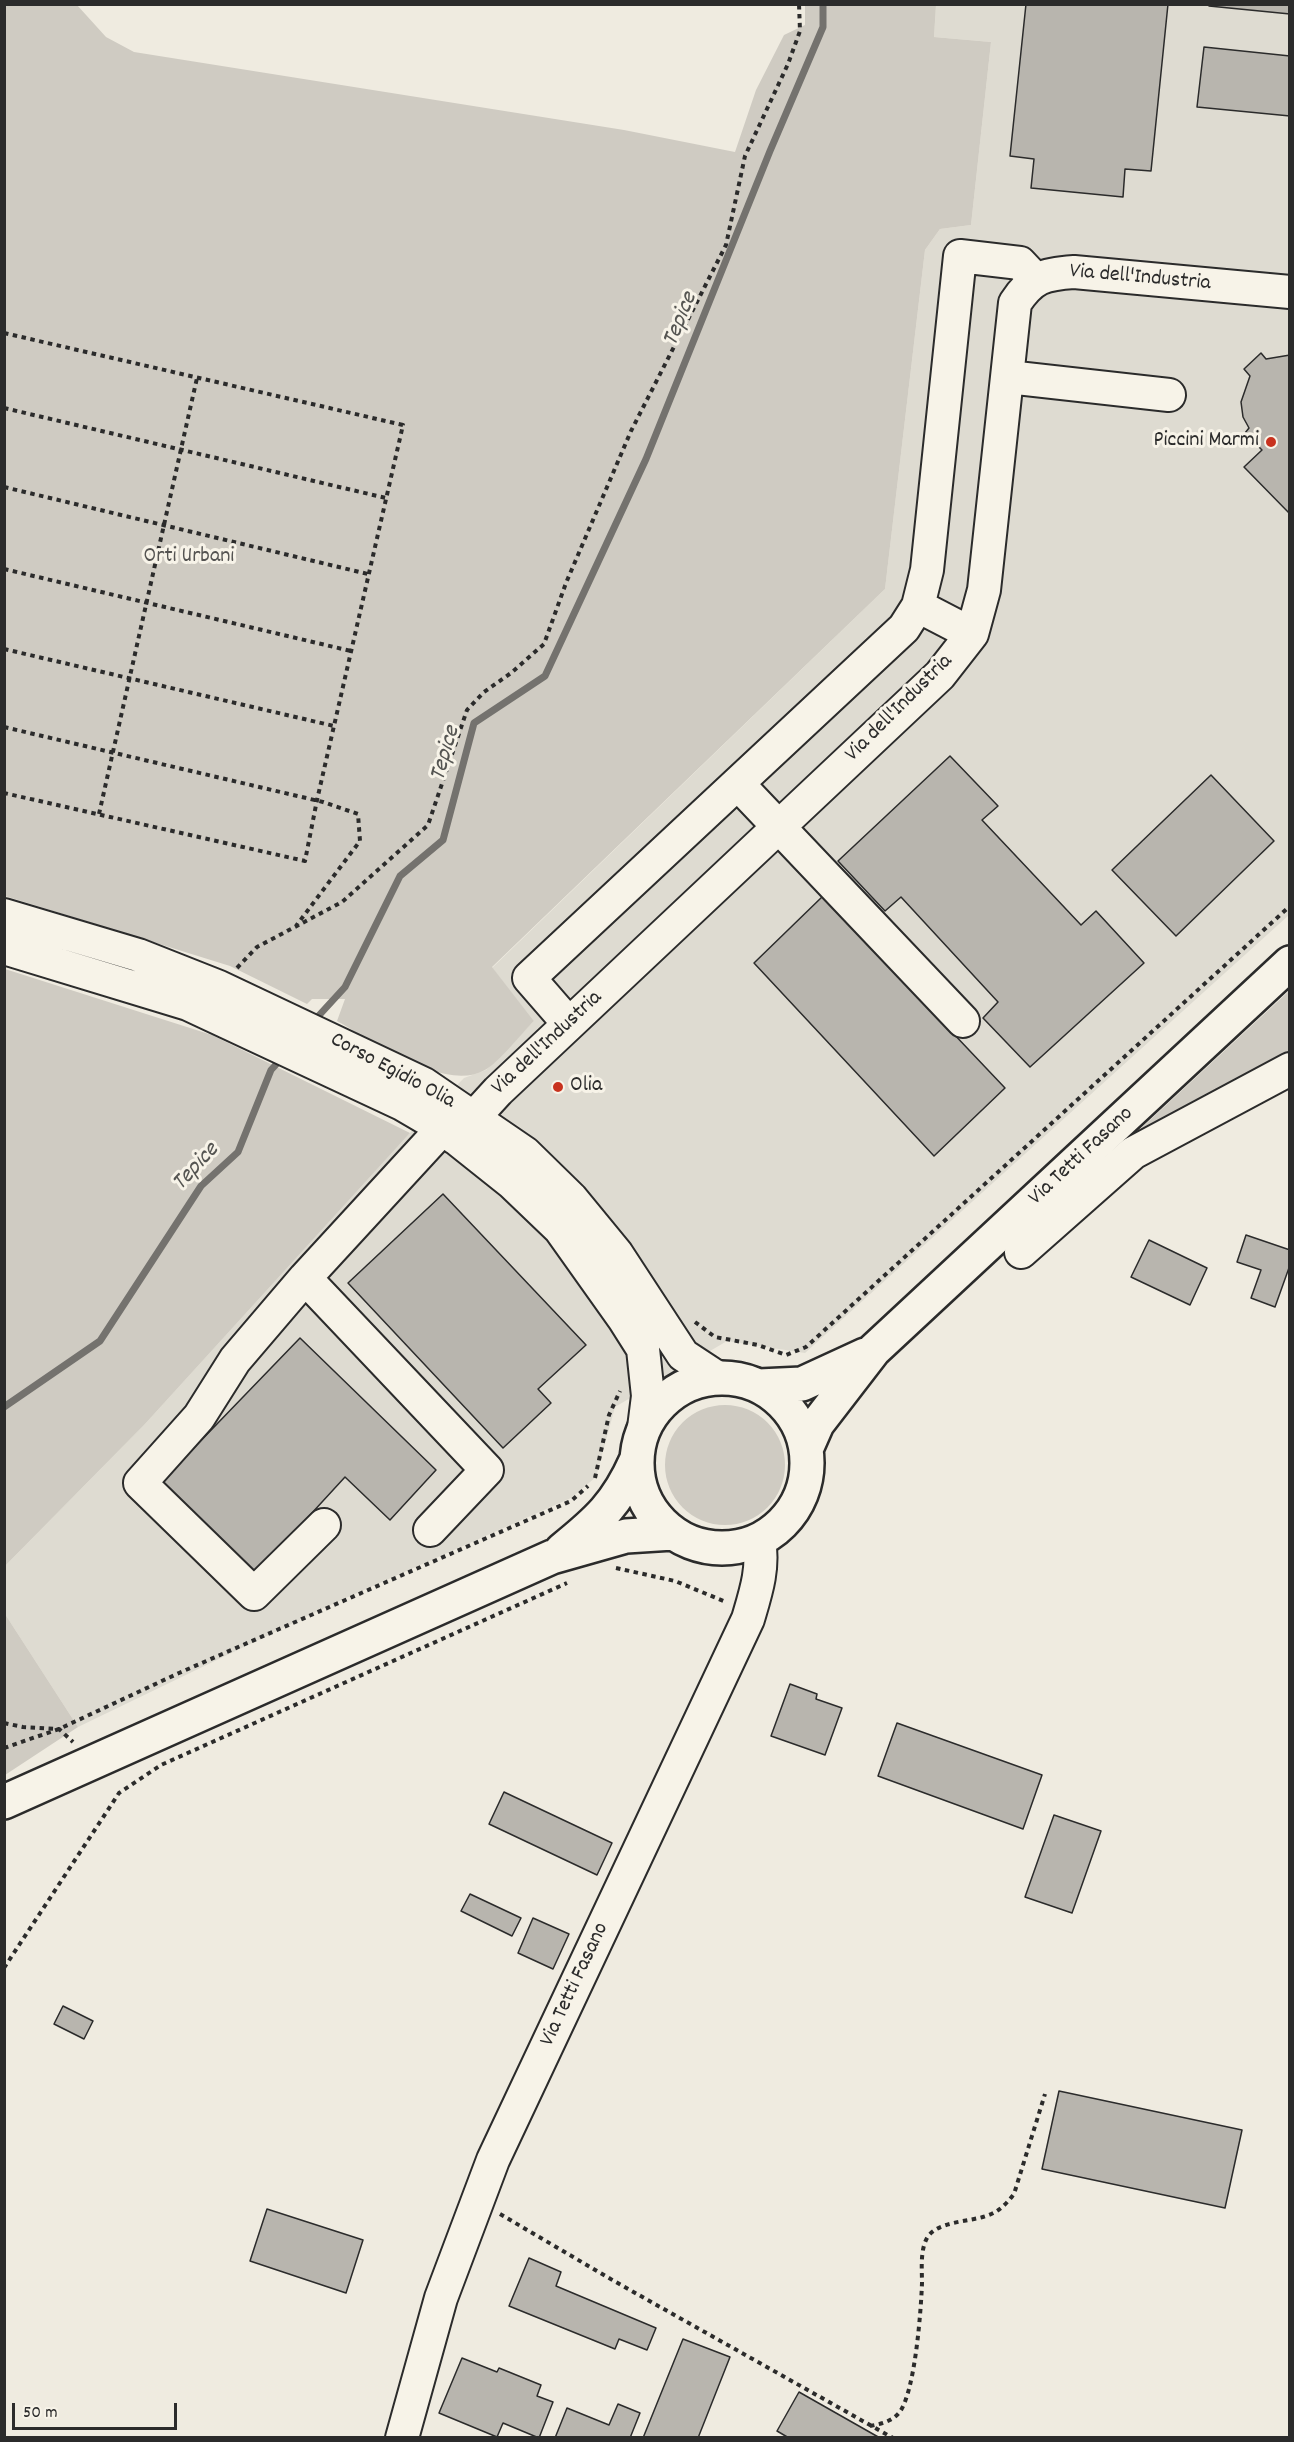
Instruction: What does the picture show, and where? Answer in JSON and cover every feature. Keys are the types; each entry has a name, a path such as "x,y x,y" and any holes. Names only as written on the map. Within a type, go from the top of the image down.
{"main road":[{"name":"Via Tetti Fasano","path":"806,1449 817,1424 874,1350 1101,1161 1290,963"},
{"name":"Via Tetti Fasano","path":"759,1386 802,1384 874,1350"},
{"path":"564,1568 624,1488 636,1461 644,1428 656,1408 674,1393 695,1382 718,1378 739,1380 759,1386 781,1402 797,1424 806,1449 806,1476 797,1502 781,1524 759,1540 737,1547 715,1548 693,1543 673,1533 653,1513 640,1488 636,1461"},
{"path":"4,1802 94,1761 564,1568 626,1536 673,1533"}],"street":[{"path":"569,1024 529,978 904,628 918,606 927,570 960,256 1020,263 1036,280"},
{"name":"Via dell'Industria","path":"324,1525 254,1594 140,1482 199,1417 235,1360 305,1278 457,1127 940,675 972,634 984,590 1015,303 1025,288 1048,274 1074,272 1290,292"},
{"path":"1008,377 1169,395"},
{"path":"918,606 972,634"},
{"path":"738,784 963,1021"},
{"name":"Corso Egidio Olia","path":"4,915 138,955 219,987 281,1031 310,1061 402,1104 525,1153 571,1198 617,1254 683,1355 718,1378"},
{"name":"Corso Egidio Olia","path":"4,948 281,1031 331,1039 424,1084 457,1127 512,1184 560,1229 643,1349 648,1396 644,1428"},
{"path":"1021,1252 1101,1161 1133,1153 1290,1069"},
{"path":"305,1278 487,1470 430,1530"},
{"name":"Via Tetti Fasano","path":"402,2438 441,2298 493,2160 748,1619 760,1575 762,1557 759,1540"}],"path":[{"path":"219,987 257,947 342,902 428,825 467,710 484,692 544,644 566,583 632,431 726,245 745,156 788,64 800,31 799,4"},
{"path":"4,333 403,425 316,800 305,861 4,793"},
{"path":"99,814 197,378"},
{"path":"4,408 386,498"},
{"path":"4,487 369,574"},
{"path":"4,569 351,651"},
{"path":"4,649 334,726"},
{"path":"4,727 316,800 358,814 360,842 293,929"},
{"path":"688,1326 695,1322 715,1337 758,1345 786,1355 806,1347 1290,906"},
{"path":"4,1748 58,1729 179,1673 571,1501 594,1481 609,1415 623,1383"},
{"path":"4,1968 119,1793 138,1779 161,1765 564,1568"},
{"path":"607,1569 618,1568 675,1581 723,1599 748,1619"},
{"path":"4,1723 23,1727 58,1729 94,1761"},
{"path":"870,2426 887,2422 899,2413 909,2387 920,2313 923,2250 928,2236 940,2228 986,2216 1003,2208 1009,2201 1014,2194 1045,2094"},
{"path":"478,2201 614,2281 893,2438"}],"shaded area":[{"path":"936,5 1289,5 1289,915 805,1353 727,1341 615,1407 596,1477 571,1498 337,1602 78,1727 5,1614 5,1566 145,1424 410,1133 464,1078 486,1070 534,1021 492,968 885,589 925,250 940,229 971,225 991,42 934,37"}],"green space":[{"name":"Orti Urbani","path":"5,5 77,5 106,37 134,52 624,130 735,152 756,90 784,35 805,25 805,5 936,5 934,37 991,42 971,225 940,229 925,250 885,589 492,967 534,1021 503,1055 485,1070 469,1075 450,1075 410,1062 337,1021 345,999 312,999 307,1004 230,966 5,896"},
{"path":"5,969 212,1035 410,1133 145,1424 5,1566"},
{"path":"1289,991 1289,1057 1123,1145"},
{"path":"725,1405 748,1410 767,1423 780,1442 785,1465 780,1488 767,1507 748,1520 725,1525 702,1520 683,1507 670,1488 665,1465 670,1442 683,1423 702,1410"},
{"path":"5,1614 78,1727 4,1775"}],"building":[{"path":"1026,4 1168,4 1151,171 1125,169 1123,197 1031,188 1034,159 1010,156"},
{"path":"1209,4 1290,4 1290,14 1209,6"},
{"path":"1204,47 1290,56 1290,116 1197,107"},
{"name":"Piccini Marmi","path":"1261,353 1266,359 1290,355 1290,514 1244,467 1262,450 1245,433 1249,428 1243,417 1241,402 1250,376 1244,369"},
{"path":"950,756 998,806 982,820 1081,925 1096,911 1144,963 1030,1067 983,1018 998,1002 901,897 885,911 838,861"},
{"path":"1211,775 1274,841 1176,936 1112,870"},
{"path":"823,896 1005,1088 934,1156 754,963"},
{"path":"443,1194 586,1345 538,1389 551,1403 503,1448 348,1283"},
{"path":"1246,1235 1290,1250 1290,1265 1275,1307 1251,1298 1261,1270 1237,1262"},
{"path":"1149,1240 1207,1268 1190,1305 1131,1277"},
{"path":"300,1338 436,1470 390,1520 345,1477 254,1576 159,1484"},
{"path":"790,1684 817,1694 816,1699 842,1708 825,1755 771,1736"},
{"path":"897,1723 1042,1775 1023,1829 878,1776"},
{"path":"504,1792 612,1843 597,1875 489,1824"},
{"path":"1054,1815 1101,1831 1072,1913 1025,1897"},
{"path":"470,1894 521,1918 512,1936 461,1911"},
{"path":"533,1918 569,1934 553,1969 518,1953"},
{"path":"63,2006 93,2021 84,2039 54,2024"},
{"path":"1059,2091 1242,2130 1225,2208 1042,2169"},
{"path":"267,2209 363,2240 346,2293 250,2261"},
{"path":"529,2258 561,2272 556,2286 656,2328 647,2350 619,2339 615,2349 509,2306"},
{"path":"683,2339 730,2357 698,2438 643,2438"},
{"path":"462,2358 497,2372 499,2368 541,2385 537,2396 553,2402 539,2438 503,2423 497,2437 439,2413"},
{"path":"799,2392 880,2438 789,2438 777,2431"},
{"path":"618,2404 640,2413 630,2438 555,2438 567,2408 609,2425"}],"waterway":[{"name":"Tepice","path":"312,1023 345,987 400,876 443,840 474,723 545,676 646,459 770,151 823,27 823,4"},
{"name":"Tepice","path":"4,1407 100,1341 201,1186 238,1152 271,1070 283,1057"}],"place":[{"name":"Piccini Marmi","path":"1271,442"},
{"name":"Olia","path":"558,1087"}]}
